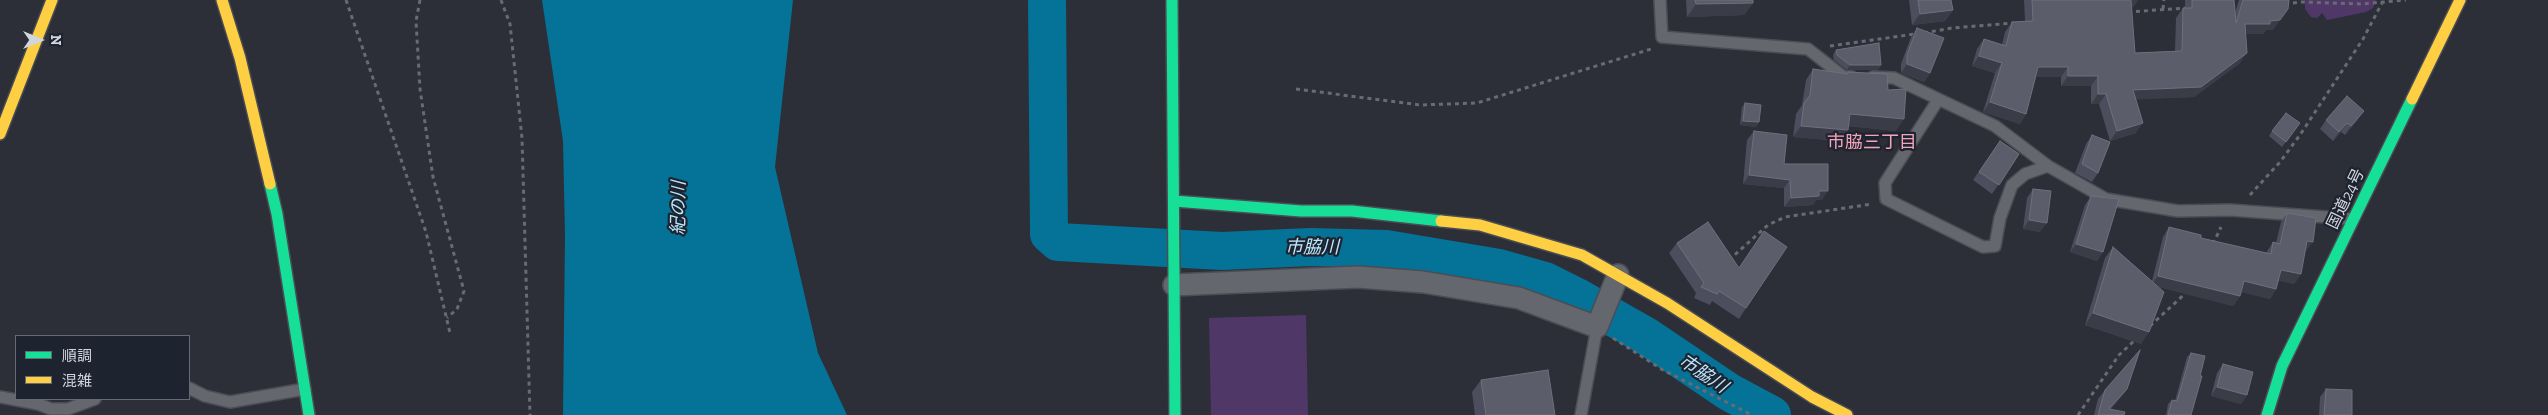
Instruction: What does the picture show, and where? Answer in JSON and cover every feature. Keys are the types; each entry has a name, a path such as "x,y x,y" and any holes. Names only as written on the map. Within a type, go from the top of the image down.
{"main road":[{"path":"0,134 52,0"},
{"path":"222,0 240,58 277,214 310,415"},
{"path":"1172,0 1175,415"},
{"name":"国道24号","path":"2267,415 2282,366 2460,0"},
{"path":"1174,201 1301,211 1352,211 1480,225 1582,255 1729,341 1812,397 1847,415"}],"street":[{"path":"1174,285 1358,277 1423,282 1519,298 1597,327 1618,275"}],"lane":[{"path":"1660,0 1662,37 1808,48 1844,76 1894,78 1995,126 2048,166 2106,199 2178,211 2236,211 2354,219"},
{"path":"1938,100 1886,183 1886,199 1983,247 1994,246 2000,218 2012,185 2026,174 2048,166"},
{"path":"1580,415 1597,327"},
{"path":"190,388 206,396 230,402 305,389"},
{"path":"0,397 15,400"},
{"path":"16,400 38,404 51,409 68,409 92,400"}],"path":[{"path":"346,0 426,232 450,333"},
{"path":"420,0 416,21 420,89 433,177 464,291 457,309 446,318"},
{"path":"501,0 510,24 522,138 530,415"},
{"path":"2164,0 2164,9"},
{"path":"2284,4 2303,1 2382,2 2406,0"},
{"path":"2209,253 2236,211 2280,162 2300,135 2363,40 2382,2"},
{"path":"2121,13 2191,8"},
{"path":"1808,48 1892,38 1952,28 2018,22"},
{"path":"1296,88 1420,105 1477,103 1688,38"},
{"path":"1727,261 1768,226 1785,217 1870,205 1886,199"},
{"path":"2144,331 2194,286"},
{"path":"1597,327 1663,370 1752,415"},
{"path":"2078,415 2119,354 2138,337"}],"shaded area":[{"path":"2305,0 2376,0 2373,8 2366,12 2327,20 2322,13 2317,18 2311,17 2305,9"},
{"path":"1306,315 1308,415 1211,415 1209,318"}],"water":[{"name":"紀の川","path":"542,0 793,0 775,167 818,353 847,415 563,415 565,235 563,141"}],"building":[{"path":"1695,0 1753,0 1753,3 1696,4"},
{"path":"1918,0 1951,0 1953,10 1920,14"},
{"path":"2032,0 2131,0 2135,53 2182,51 2183,8 2192,8 2192,0 2234,0 2236,23 2243,0 2289,0 2288,9 2280,20 2270,21 2270,24 2245,24 2247,53 2201,87 2133,90 2143,123 2117,131 2106,94 2098,94 2098,76 2068,76 2068,67 2038,67 2026,114 1990,102 2002,63 1979,56 1984,39 2006,46 2012,22 2033,21"},
{"path":"1917,28 1944,38 1930,73 1907,64 1907,55"},
{"path":"1879,43 1881,65 1850,65 1837,55 1836,50"},
{"path":"1813,69 1848,74 1848,72 1887,74 1888,90 1906,89 1904,119 1850,114 1848,130 1801,126 1804,103 1810,95"},
{"path":"2347,96 2364,111 2351,126 2347,123 2339,132 2326,120"},
{"path":"1745,103 1761,105 1759,122 1743,121"},
{"path":"2286,113 2300,123 2286,142 2272,131"},
{"path":"1754,131 1787,135 1784,164 1828,164 1828,191 1819,191 1819,196 1791,198 1790,180 1749,175"},
{"path":"2092,135 2110,142 2098,173 2082,164"},
{"path":"2000,141 2019,154 1999,185 1979,172"},
{"path":"2033,189 2051,191 2047,223 2029,220"},
{"path":"2091,196 2119,199 2103,252 2076,244"},
{"path":"2287,213 2316,218 2313,242 2307,241 2301,274 2281,270 2276,289 2244,281 2240,296 2158,276 2169,227 2201,235 2201,238 2271,254 2273,242 2280,244"},
{"path":"1708,222 1739,268 1764,231 1787,247 1746,308 1719,291 1717,294 1701,287 1704,283 1677,243"},
{"path":"2113,247 2164,292 2149,332 2093,313"},
{"path":"2140,350 2127,389 2109,409 2125,412 2124,415 2098,415 2105,390"},
{"path":"2191,353 2205,356 2200,376 2202,376 2191,415 2168,415 2172,400 2177,401"},
{"path":"2223,364 2253,372 2247,395 2217,387"},
{"path":"1548,370 1555,415 1486,415 1481,380"},
{"path":"2326,389 2352,390 2352,415 2324,415"}],"waterway":[{"name":"市脇川","path":"1047,0 1049,234 1058,242 1222,251 1310,247 1386,249 1499,268 1545,281 1579,298 1646,336 1729,392 1772,415"}],"traffic: fast":[{"path":"1172,0 1175,415"},
{"path":"2267,415 2282,366 2412,99"},
{"path":"270,184 277,214 309,415"},
{"path":"1174,201 1301,211 1352,211 1441,221"}],"traffic: slow":[{"path":"0,134 52,0"},
{"path":"222,0 240,58 270,184"},
{"path":"2412,99 2460,0"},
{"path":"1441,221 1480,225 1582,255 1667,303 1812,397 1847,415"}],"district":[{"name":"市脇三丁目","path":"1872,143"}]}
